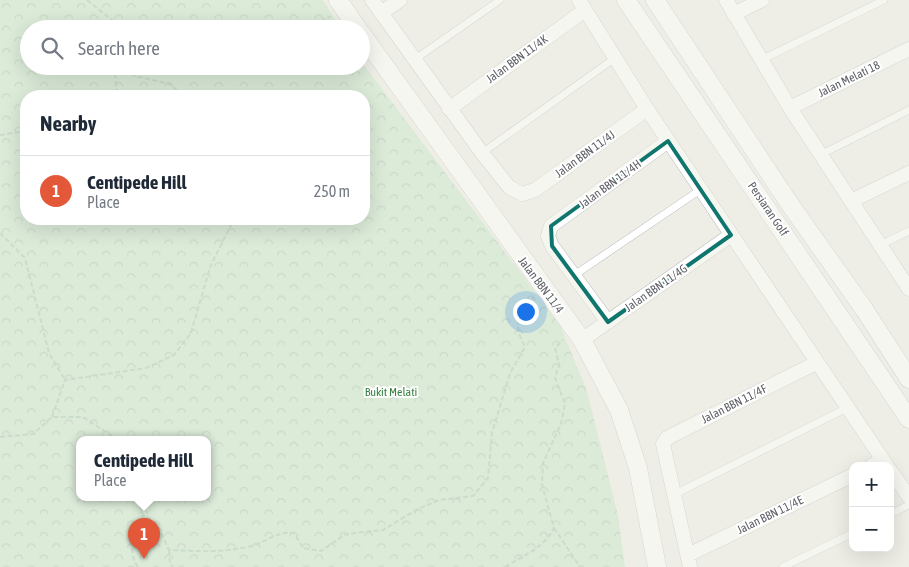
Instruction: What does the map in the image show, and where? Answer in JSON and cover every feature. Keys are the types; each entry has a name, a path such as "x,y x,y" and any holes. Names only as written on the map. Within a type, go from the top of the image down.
{"street":[{"path":"372,0 413,61 482,153"},
{"path":"381,13 400,0"},
{"name":"Persiaran Golf","path":"626,0 909,419"},
{"name":"Persiaran Golf","path":"655,0 724,107 864,309 909,379"},
{"path":"726,0 790,108 909,289"},
{"path":"734,14 762,0"},
{"path":"342,5 352,20"},
{"path":"582,5 646,109 847,408 881,462"},
{"name":"Jalan BBN 11/4K","path":"449,109 582,5"},
{"name":"Jalan BBN 11/4","path":"370,47 578,335 619,410 638,468 657,567"},
{"name":"Jalan Melati 18","path":"790,108 909,50"},
{"name":"Jalan BBN 11/4J","path":"482,153 509,187 522,194 535,190 646,109"},
{"name":"Jalan BBN 11/4H","path":"573,276 552,246 548,236 551,226 668,141"},
{"path":"851,201 909,173"},
{"name":"Jalan BBN 11/4G","path":"578,335 608,322 731,235"},
{"path":"573,276 608,322"},
{"name":"Jalan BBN 11/4F","path":"673,495 663,453 663,444 667,438 816,363"},
{"name":"Jalan BBN 11/4E","path":"689,561 849,477"},
{"path":"894,479 909,498"},
{"path":"673,495 689,561"}],"lane":[{"path":"413,61 500,0"},
{"path":"760,60 884,0"},
{"path":"482,153 615,58"},
{"path":"822,154 909,110"},
{"path":"573,276 700,190"},
{"path":"880,246 909,231"},
{"path":"673,495 847,408"},
{"path":"894,512 909,505"},
{"path":"783,567 849,535"}],"path":[{"path":"87,0 112,20"},
{"path":"321,20 342,5"},
{"path":"116,75 117,90"},
{"path":"133,75 169,84 176,90"},
{"path":"0,135 20,132"},
{"path":"65,380 146,368 174,355 191,333 210,267 231,225"},
{"path":"0,233 26,258 49,353 65,380"},
{"path":"169,550 217,552 249,547 282,532 294,533 303,548 320,551 346,534 383,530 416,510 439,500 473,496 488,478 492,433 510,373 525,347 516,330 521,310 543,289"},
{"path":"578,335 555,348 559,364 554,378 565,404 561,424 543,462 542,485 554,528 580,567"},
{"path":"0,437 33,434 52,417 65,380"},
{"path":"52,417 84,417 112,436"},
{"path":"138,501 143,516 132,544 133,560 138,567"},
{"path":"143,516 157,524 169,550 170,564 173,567"},
{"path":"505,567 533,552 548,540 554,528"}],"highlighted area":[{"path":"668,141 731,235 608,322 552,246 551,226"}],"green space":[{"name":"Bukit Melati","path":"0,0 323,0 335,20 20,20 20,75 370,75 370,73 560,325 587,391 618,515 625,567 0,567"}],"place":[{"name":"Centipede Hill","path":"144,559"}]}
